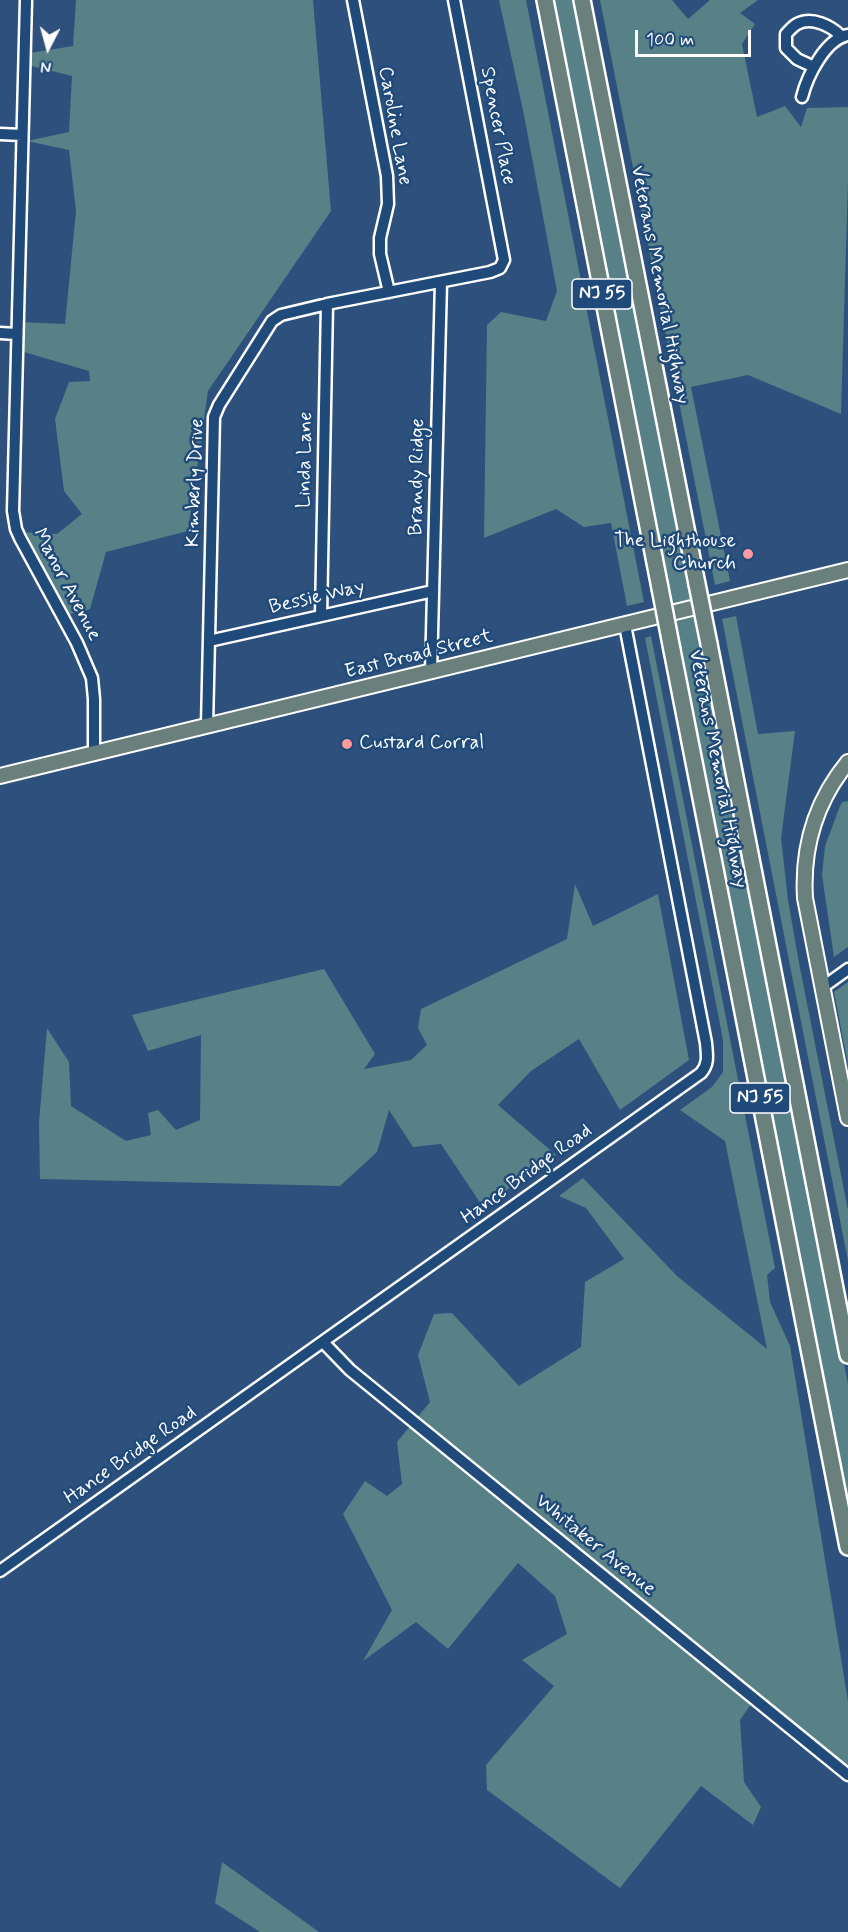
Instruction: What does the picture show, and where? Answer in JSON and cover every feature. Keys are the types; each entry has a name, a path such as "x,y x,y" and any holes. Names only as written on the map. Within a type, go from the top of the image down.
{"highway":[{"name":"Veterans Memorial Highway","path":"545,0 848,1547"},
{"name":"Veterans Memorial Highway","path":"582,0 848,1355"}],"main road":[{"name":"East Broad Street","path":"0,776 848,570"},
{"path":"848,762 829,788 820,806 806,853 805,898 848,1118"}],"street":[{"name":"Manor Avenue","path":"26,0 13,511 20,538 77,643 92,678 94,754"},
{"name":"Caroline Lane","path":"353,0 387,176 388,204 380,238 380,254 388,292"},
{"name":"Spencer Place","path":"454,0 504,260"},
{"path":"802,98 806,82 814,67 844,36 832,27 813,21 797,24 786,34 786,48 797,59 814,67"},
{"path":"0,134 22,135"},
{"name":"Kimberly Drive","path":"207,726 214,417 219,405 272,321 281,315 327,304 490,272 500,268 504,260"},
{"name":"Brandy Ridge","path":"431,672 441,282"},
{"name":"Linda Lane","path":"321,616 327,304"},
{"path":"0,333 17,334"},
{"name":"Bessie Way","path":"209,641 433,591"},
{"name":"Hance Bridge Road","path":"0,1571 706,1068 708,1060 706,1043 625,625"},
{"path":"823,987 848,969"},
{"name":"Whitaker Avenue","path":"323,1342 350,1370 848,1775"}],"green space":[{"path":"76,0 313,0 331,211 208,391 188,531 106,552 90,609 58,617 17,532 57,534 82,514 64,491 55,419 69,382 90,381 89,371 17,350 18,322 65,324 76,211 69,150 27,141 69,132 72,76 24,64 24,54 73,46"},
{"path":"499,0 526,0 644,602 627,606 611,523 584,527 556,509 484,538 487,325 501,312 546,321 557,291 524,115"},
{"path":"549,0 578,0 693,585 690,589 693,600 670,607"},
{"path":"600,0 672,0 688,19 710,0 758,0 740,13 755,24 742,44 757,117 785,106 801,127 807,108 848,107 841,414 748,375 691,387 730,581 715,585"},
{"path":"696,613 848,1384 848,1516 672,621"},
{"path":"736,616 758,734 795,731 781,838 788,900 799,963 848,1210 848,1261 722,619"},
{"path":"651,636 775,1268 767,1275 770,1302 790,1346 848,1701 848,1765 754,1700 740,1720 744,1782 761,1807 753,1825 701,1786 620,1888 487,1790 486,1765 554,1686 522,1660 567,1634 555,1596 518,1563 448,1649 416,1622 363,1661 392,1610 343,1514 365,1481 387,1496 402,1484 397,1442 430,1402 418,1355 434,1314 452,1313 519,1386 581,1347 585,1282 624,1259 586,1208 559,1196 583,1178 677,1276 767,1349 725,1141 680,1110 712,1087 723,1072 723,1040 645,638"},
{"path":"848,801 848,947 834,957 822,875 825,846 842,802"},
{"path":"575,884 593,926 658,894 689,1060 620,1110 579,1039 531,1071 498,1105 556,1155 483,1207 441,1144 413,1147 389,1110 377,1152 340,1186 40,1179 39,1122 47,1028 69,1062 71,1106 126,1141 151,1135 148,1113 158,1110 176,1130 200,1120 201,1035 148,1051 132,1015 324,969 375,1054 364,1069 411,1060 427,1045 418,1028 421,1009 567,939"},
{"path":"848,982 848,1065 834,992"},
{"path":"222,1862 319,1932 260,1932 215,1903"}],"place":[{"name":"The Lighthouse Church","path":"748,554"},
{"name":"Custard Corral","path":"347,744"}]}
